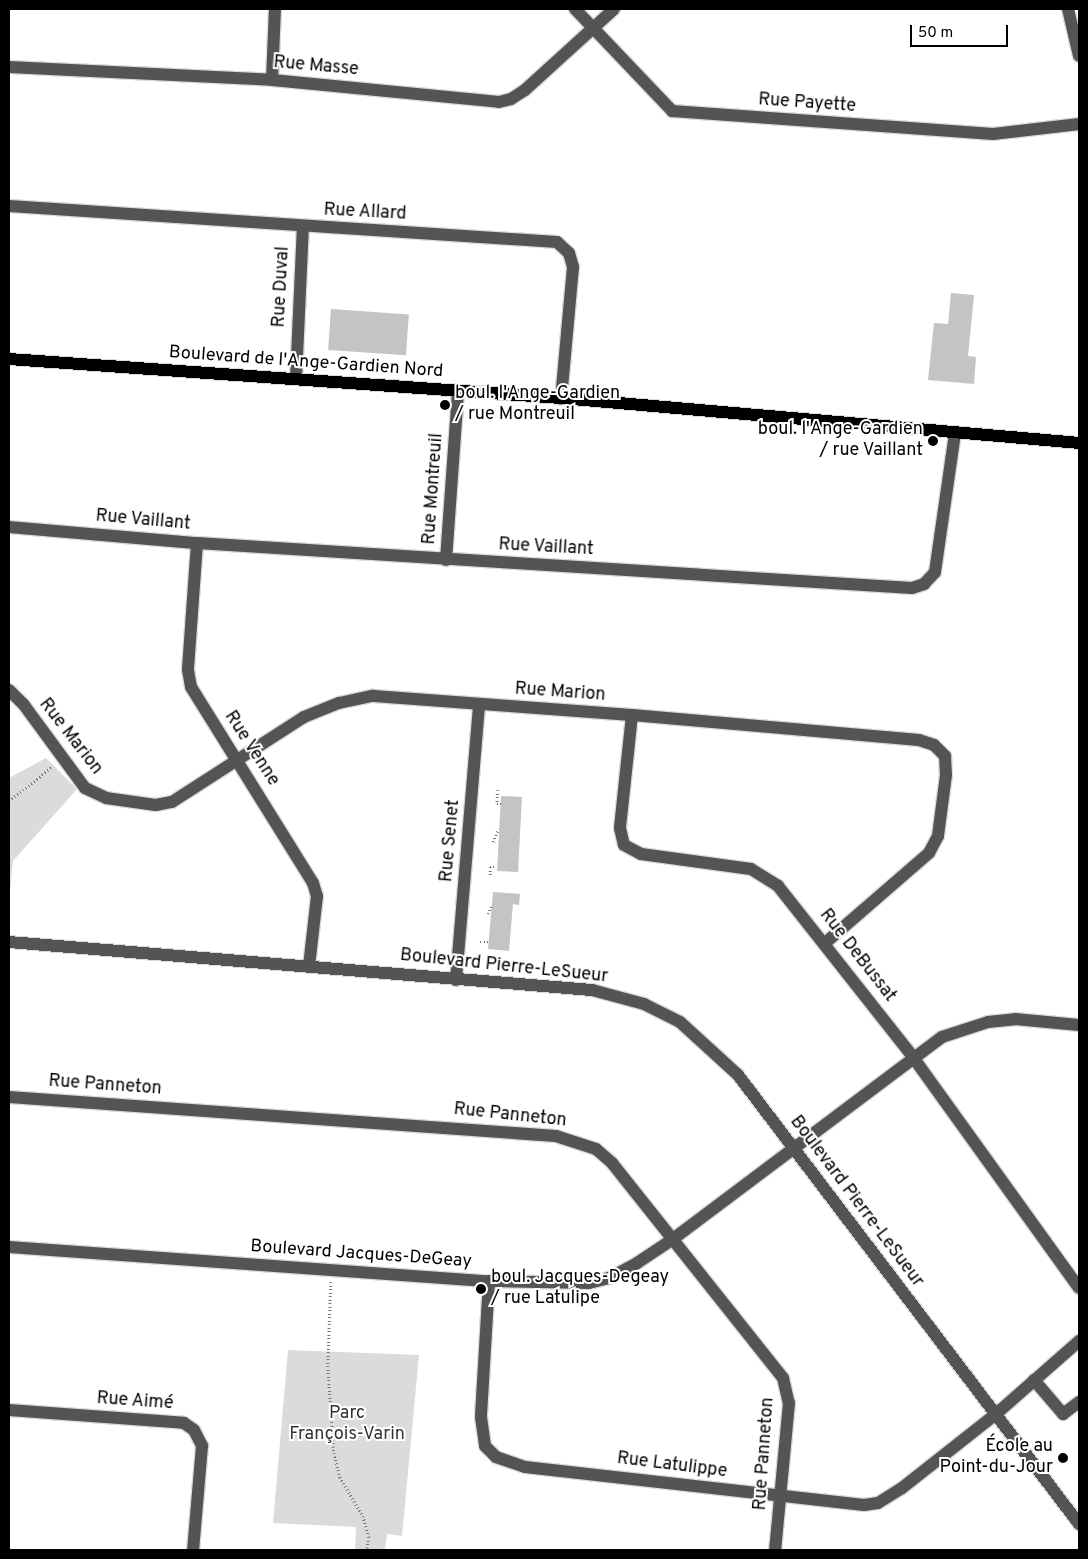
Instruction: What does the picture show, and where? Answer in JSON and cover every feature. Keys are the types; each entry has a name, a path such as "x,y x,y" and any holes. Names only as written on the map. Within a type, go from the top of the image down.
{"main road":[{"name":"Boulevard de l'Ange-Gardien Nord","path":"9,359 561,398 1079,443"}],"street":[{"path":"272,80 275,9"},
{"name":"Rue Payette","path":"576,9 672,112 993,134 1079,124"},
{"name":"Rue Masse","path":"9,67 272,80 499,102 511,99 525,90 614,9"},
{"path":"1068,9 1079,56"},
{"name":"Rue Allard","path":"9,206 302,227 557,242 570,253 572,267 561,398"},
{"name":"Rue Duval","path":"296,379 302,227"},
{"name":"Rue Montreuil","path":"446,560 458,392"},
{"name":"Rue Vaillant","path":"9,527 197,543 446,560 912,588 924,584 935,572 954,432"},
{"name":"Rue Venne","path":"197,543 188,670 191,687 313,884 317,896 309,966"},
{"name":"Rue Marion","path":"9,690 24,705 76,779 94,794 117,801 156,805 172,802 304,717 354,699 373,696 632,715 919,740 934,745 945,756 946,775 938,836 929,853 825,943"},
{"name":"Rue Senet","path":"456,980 479,705"},
{"name":"Rue DeBussat","path":"632,715 620,828 624,845 641,854 751,869 778,886 825,943 913,1057 1079,1288"},
{"name":"Boulevard Pierre-LeSueur","path":"9,942 592,990 644,1004 680,1022 738,1075 1079,1524"},
{"name":"Boulevard Jacques-DeGeay","path":"9,1247 489,1281 589,1284 609,1278 637,1263 673,1239 792,1147 942,1036 988,1022 1015,1020 1079,1025"},
{"name":"Rue Panneton","path":"9,1097 334,1118 567,1138 596,1149 612,1163 783,1378 788,1403 775,1550"},
{"name":"Rue Latulippe","path":"489,1281 481,1417 485,1446 496,1457 525,1467 864,1505 878,1504 996,1414"},
{"path":"996,1414 1079,1341"},
{"path":"1034,1380 1063,1414 1079,1402"},
{"name":"Rue Aimé","path":"9,1410 184,1423 194,1430 202,1446 193,1550"}],"path":[{"path":"9,801 62,759"},
{"path":"498,790 497,804 501,804"},
{"path":"493,842 498,828"},
{"path":"490,875 490,867 495,867"},
{"path":"488,914 491,906"},
{"path":"480,942 488,942"},
{"path":"331,1270 328,1366 334,1453 340,1477 363,1516 369,1536 367,1550"}],"green space":[{"path":"46,758 77,789 13,861 9,900 9,778"},
{"name":"Parc François-Varin","path":"288,1350 419,1355 402,1536 387,1534 385,1550 355,1550 356,1527 273,1523"}],"building":[{"path":"951,293 974,295 968,356 976,357 974,384 928,380 934,323 948,324"},
{"path":"331,309 409,314 406,355 328,350"},
{"path":"501,796 522,797 518,872 497,871"},
{"path":"493,892 520,894 519,905 513,904 509,951 488,949"}],"place":[{"name":"boul. l'Ange-Gardien / rue Montreuil","path":"445,405"},
{"name":"boul. l'Ange-Gardien / rue Vaillant","path":"933,441"},
{"name":"boul. Jacques-Degeay / rue Latulipe","path":"481,1289"},
{"name":"École au Point-du-Jour","path":"1063,1458"}]}
